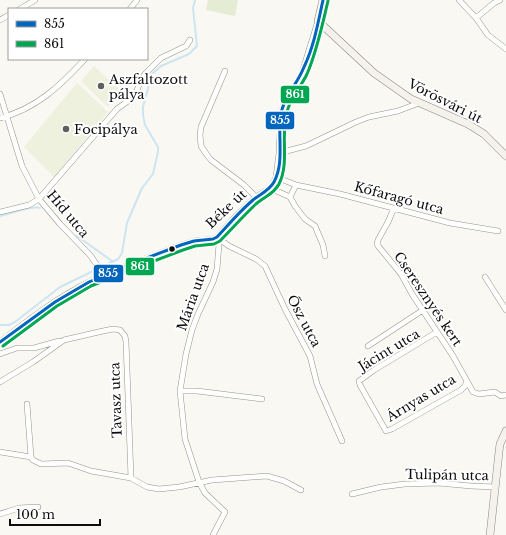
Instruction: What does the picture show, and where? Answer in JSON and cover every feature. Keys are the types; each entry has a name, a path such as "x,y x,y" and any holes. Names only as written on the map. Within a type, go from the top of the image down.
{"main road":[{"name":"Béke út","path":"318,21 323,0"},
{"name":"Vörösvári út","path":"318,21 374,73 411,99 468,124 484,134 506,156"},
{"path":"490,535 500,444 506,431"}],"street":[{"path":"22,8 35,0"},
{"path":"131,8 137,0"},
{"path":"459,0 476,18 488,35 506,49"},
{"path":"476,18 500,0"},
{"name":"Béke út","path":"0,342 18,327 62,297 103,273 181,245 217,237 236,216 270,188 276,177 282,108 302,73 318,21"},
{"path":"0,212 29,205 39,199 116,110 135,96 141,79 146,73 161,58 186,46 190,40"},
{"path":"0,118 33,105 48,95 67,79 84,60"},
{"path":"225,70 201,126 200,135 202,148 211,160 244,185 256,198"},
{"name":"Híd utca","path":"0,94 22,166 39,199 97,264 103,273"},
{"path":"279,154 306,146 356,122 398,111 419,103"},
{"name":"Kőfaragó utca","path":"276,177 296,185 450,223 498,231"},
{"path":"290,197 296,185"},
{"path":"270,188 290,197 305,219 314,226 323,244 325,256"},
{"name":"Cseresznyés kert","path":"394,208 377,244 401,274 453,356 467,382"},
{"name":"Mária utca","path":"213,535 225,512 205,493 199,482 185,439 180,391 186,354 192,330 213,282 217,269 219,244 217,237"},
{"name":"Ősz utca","path":"217,237 229,246 256,259 265,266 285,309 310,356 317,384 342,441"},
{"path":"485,276 506,310"},
{"path":"368,346 423,310"},
{"name":"Tavasz utca","path":"64,340 113,329 123,332 126,342 131,478"},
{"name":"Jácint utca","path":"386,431 359,381 374,370 438,332"},
{"path":"0,354 17,348 34,348 64,340"},
{"path":"0,382 33,362 64,340"},
{"path":"467,382 470,388 476,393 496,392 501,396 506,395"},
{"name":"Árnyas utca","path":"386,431 400,425 461,390 467,382"},
{"path":"180,391 197,391 262,398"},
{"path":"27,404 31,457"},
{"path":"0,452 31,457 33,460 41,464 63,462 91,471 131,478 147,487 159,489 174,488 224,478 267,476 284,481 301,490"},
{"name":"Tulipán utca","path":"352,494 381,487 405,484 439,483 495,487"},
{"path":"0,514 19,508 38,507"}],"green space":[{"path":"208,0 238,0 235,16 206,10"},
{"name":"Aszfaltozott pálya","path":"94,66 122,92 108,107 81,81"},
{"name":"Focipálya","path":"77,83 108,112 54,177 24,147"}],"waterway":[{"path":"0,325 9,325 15,322 60,287 118,259 122,253 127,223 142,188 153,174 158,152 158,147 145,125 143,115 143,107 152,74 161,66 189,54 197,46 193,8 195,0"},
{"path":"0,216 26,209 36,207 40,208"},
{"path":"77,236 112,261"}],"transit line":[{"name":"855","path":"0,342 55,302 89,282 123,267 181,245 217,237 248,204 270,188 274,182 279,166 281,113 310,51 323,0"},
{"name":"861","path":"3,346 57,306 91,286 183,250 195,246 214,244 220,241 256,204 277,187 284,167 284,130 288,107 305,79 311,65 328,1"}],"place":[{"name":"Aszfaltozott pálya","path":"101,86"},
{"name":"Focipálya","path":"66,129"}]}
